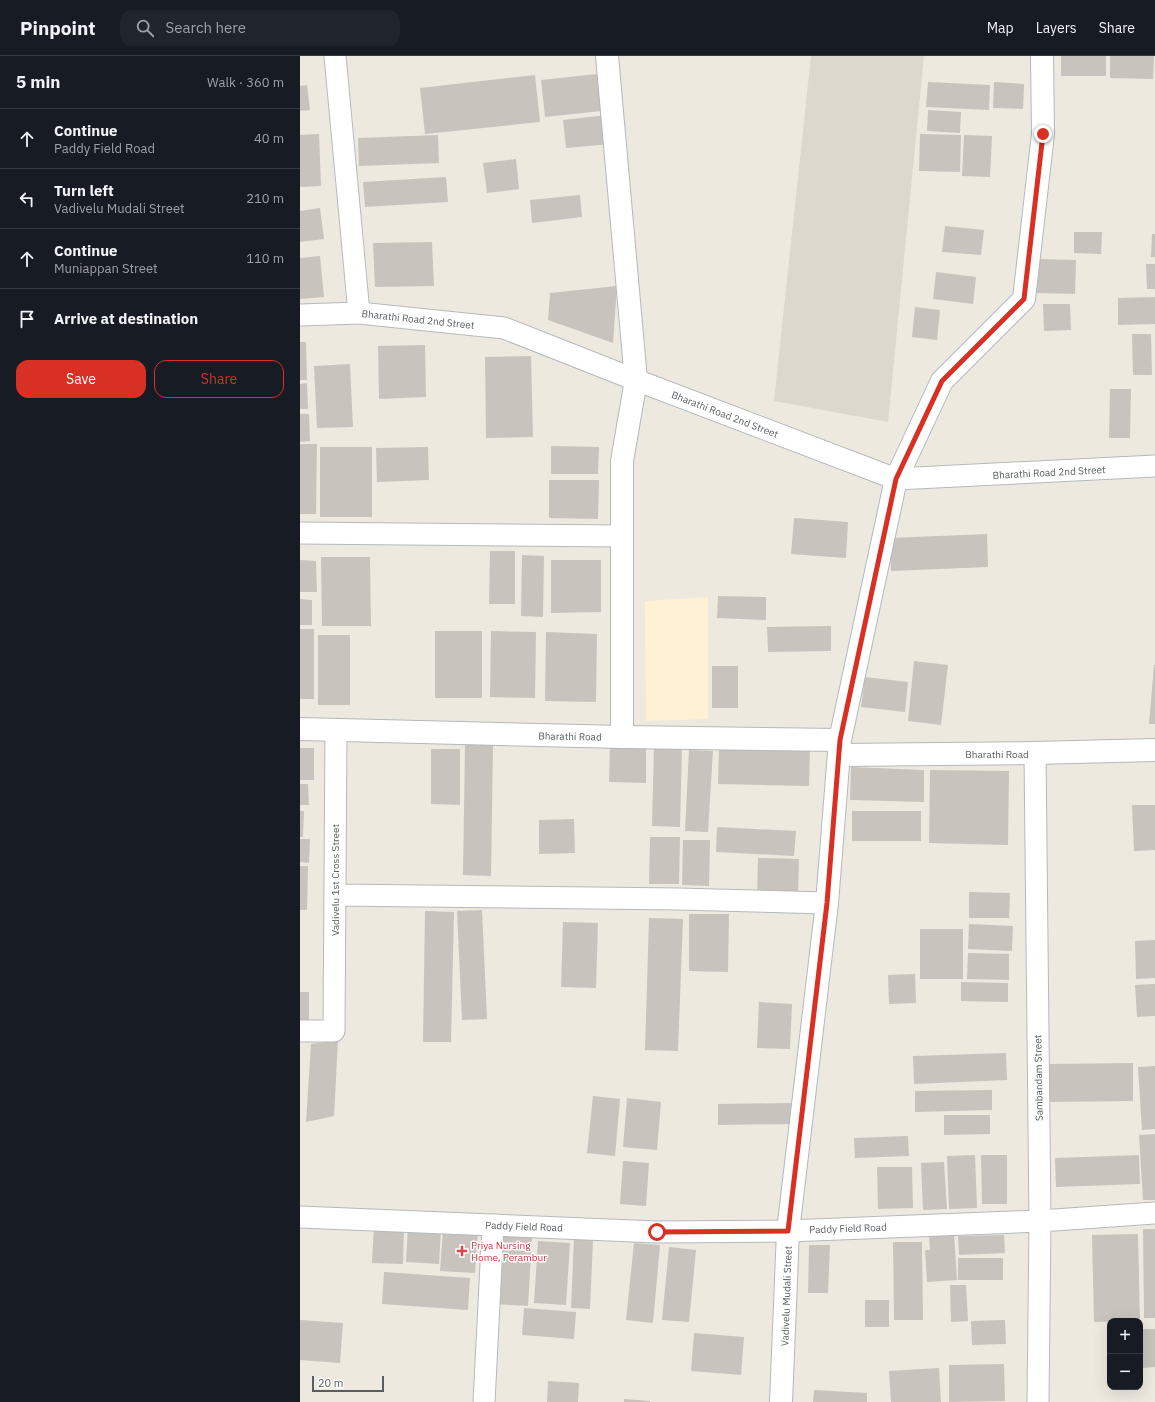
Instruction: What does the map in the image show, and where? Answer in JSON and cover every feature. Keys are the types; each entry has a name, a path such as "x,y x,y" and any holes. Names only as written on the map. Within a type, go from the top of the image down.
{"street":[{"path":"335,56 360,313"},
{"path":"607,56 636,380 622,460 622,737"},
{"name":"Vadivelu Mudali Street","path":"781,1402 788,1231 827,903 839,748 896,479 942,381 1024,299 1043,134 1042,56"},
{"name":"Bharathi Road 2nd Street","path":"300,315 360,313 504,328 896,479 1155,466"},
{"path":"300,533 622,536"},
{"name":"Bharathi Road","path":"300,729 622,737 839,748 1035,754 1155,750"},
{"name":"Vadivelu 1st Cross Street","path":"300,1031 334,1031 336,730"},
{"name":"Sambandam Street","path":"1035,754 1040,1221 1038,1402"},
{"path":"335,895 678,899 827,903"},
{"name":"Paddy Field Road","path":"300,1217 657,1232 788,1231 1040,1221 1155,1213"},
{"path":"484,1402 493,1225"}],"shaded area":[{"path":"811,56 924,56 888,422 774,401"},
{"path":"708,597 708,719 646,721 645,601"}],"building":[{"path":"1061,56 1106,56 1106,76 1061,76"},
{"path":"1110,56 1154,56 1153,79 1110,78"},
{"path":"597,74 601,111 545,117 541,80"},
{"path":"535,75 540,122 425,134 420,88"},
{"path":"928,82 990,85 989,110 926,107"},
{"path":"994,82 1024,84 1023,109 993,108"},
{"path":"307,85 310,110 300,111 300,86"},
{"path":"928,110 961,112 960,133 927,131"},
{"path":"607,115 610,144 566,148 563,120"},
{"path":"319,134 321,186 300,187 300,135"},
{"path":"920,134 961,135 960,172 919,171"},
{"path":"438,135 439,163 359,166 358,138"},
{"path":"964,135 992,136 990,177 962,176"},
{"path":"516,159 519,189 487,193 483,163"},
{"path":"446,177 448,202 365,207 363,182"},
{"path":"580,195 582,217 532,223 530,200"},
{"path":"320,208 324,239 300,242 300,211"},
{"path":"945,226 984,230 981,255 942,252"},
{"path":"1074,232 1102,232 1101,254 1074,253"},
{"path":"1152,234 1155,234 1155,257 1151,257"},
{"path":"432,242 434,286 375,287 373,243"},
{"path":"320,256 324,297 300,299 300,258"},
{"path":"1038,259 1076,260 1075,294 1037,293"},
{"path":"1146,264 1155,264 1155,289 1147,289"},
{"path":"936,272 976,277 973,304 933,299"},
{"path":"617,286 613,343 548,320 550,293"},
{"path":"1155,297 1155,324 1118,325 1118,298"},
{"path":"1043,304 1070,304 1071,330 1044,331"},
{"path":"915,307 940,310 937,340 912,337"},
{"path":"1132,334 1151,334 1152,375 1133,375"},
{"path":"300,342 306,342 307,380 300,380"},
{"path":"425,345 426,397 379,399 378,346"},
{"path":"531,356 533,437 486,438 485,357"},
{"path":"350,364 353,427 317,428 314,366"},
{"path":"307,383 308,409 300,409 300,384"},
{"path":"1110,389 1131,389 1130,438 1109,438"},
{"path":"300,414 309,414 310,441 300,442"},
{"path":"300,444 317,444 316,514 300,514"},
{"path":"551,446 599,447 598,474 551,474"},
{"path":"320,447 372,447 372,517 320,517"},
{"path":"428,447 429,480 377,482 376,448"},
{"path":"549,480 599,480 598,519 549,518"},
{"path":"794,518 848,522 846,558 791,554"},
{"path":"987,534 988,567 891,571 890,538"},
{"path":"490,551 515,551 515,604 489,604"},
{"path":"522,555 544,556 543,617 521,616"},
{"path":"321,557 370,557 371,626 322,626"},
{"path":"300,560 316,561 317,592 300,592"},
{"path":"551,560 601,560 601,612 551,613"},
{"path":"718,596 766,597 766,620 717,618"},
{"path":"300,599 312,600 312,625 300,625"},
{"path":"831,626 831,651 768,652 767,627"},
{"path":"300,629 314,629 314,699 300,699"},
{"path":"435,631 482,631 482,698 435,698"},
{"path":"491,631 536,632 535,698 490,697"},
{"path":"546,632 597,634 596,702 545,701"},
{"path":"318,635 350,635 350,705 318,705"},
{"path":"914,661 948,665 941,725 908,721"},
{"path":"1154,665 1155,724 1149,724"},
{"path":"712,666 738,666 738,708 712,708"},
{"path":"865,677 908,682 905,712 861,707"},
{"path":"610,743 646,743 646,783 609,782"},
{"path":"465,745 493,745 491,876 463,875"},
{"path":"654,746 682,747 680,827 652,826"},
{"path":"300,748 314,748 314,780 300,780"},
{"path":"719,748 810,749 809,786 718,784"},
{"path":"431,749 460,749 460,805 431,804"},
{"path":"689,750 713,751 708,832 685,831"},
{"path":"851,767 924,770 924,802 850,800"},
{"path":"930,770 1009,771 1008,845 929,843"},
{"path":"300,784 308,784 309,805 300,805"},
{"path":"1132,805 1155,805 1155,850 1134,851"},
{"path":"300,811 304,811 303,837 300,837"},
{"path":"852,811 921,811 921,841 852,841"},
{"path":"574,819 575,853 539,854 539,820"},
{"path":"717,827 796,831 794,856 716,852"},
{"path":"650,837 680,837 679,884 649,884"},
{"path":"300,839 310,839 309,863 300,862"},
{"path":"683,840 710,840 709,886 682,885"},
{"path":"758,858 799,859 798,895 757,894"},
{"path":"300,866 308,866 307,910 300,910"},
{"path":"969,892 1010,893 1009,918 969,918"},
{"path":"482,910 487,1019 462,1020 457,911"},
{"path":"425,911 454,912 451,1042 423,1042"},
{"path":"689,914 729,914 728,972 689,971"},
{"path":"649,918 683,919 678,1051 645,1050"},
{"path":"563,922 598,923 596,988 561,987"},
{"path":"969,924 1013,926 1012,951 968,949"},
{"path":"920,929 963,929 963,979 920,979"},
{"path":"1155,940 1155,978 1136,979 1135,941"},
{"path":"968,953 1009,954 1009,980 967,979"},
{"path":"915,974 916,1003 889,1004 888,975"},
{"path":"961,982 1008,983 1008,1002 961,1001"},
{"path":"1155,984 1155,1016 1137,1017 1135,985"},
{"path":"300,992 309,992 309,1022 300,1021"},
{"path":"759,1002 792,1004 790,1049 757,1048"},
{"path":"338,1040 334,1116 306,1122 311,1044"},
{"path":"1006,1053 1007,1080 914,1084 913,1056"},
{"path":"1133,1063 1133,1101 1050,1102 1049,1064"},
{"path":"1155,1066 1155,1129 1142,1130 1138,1067"},
{"path":"992,1090 992,1110 915,1112 915,1091"},
{"path":"593,1096 620,1099 615,1156 587,1153"},
{"path":"627,1098 661,1102 657,1150 623,1147"},
{"path":"791,1103 791,1124 718,1125 718,1104"},
{"path":"944,1115 990,1115 990,1134 944,1135"},
{"path":"1155,1134 1155,1200 1143,1200 1139,1135"},
{"path":"908,1136 909,1156 855,1158 854,1138"},
{"path":"975,1155 977,1208 949,1209 947,1156"},
{"path":"981,1155 1007,1155 1007,1204 982,1204"},
{"path":"1139,1155 1140,1184 1056,1187 1055,1158"},
{"path":"623,1161 649,1163 646,1206 620,1204"},
{"path":"944,1162 947,1209 923,1210 921,1163"},
{"path":"877,1167 912,1167 913,1208 878,1209"},
{"path":"374,1225 404,1227 403,1264 372,1263"},
{"path":"408,1226 441,1228 439,1264 406,1262"},
{"path":"443,1229 478,1231 475,1273 440,1271"},
{"path":"1143,1229 1155,1229 1155,1318 1144,1318"},
{"path":"954,1233 957,1280 927,1282 925,1250 930,1250 929,1235"},
{"path":"1138,1234 1140,1318 1107,1318 1107,1322 1094,1322 1092,1235"},
{"path":"1004,1235 1005,1253 959,1255 958,1236"},
{"path":"498,1236 532,1238 528,1306 494,1304"},
{"path":"574,1238 593,1240 590,1309 571,1308"},
{"path":"538,1241 570,1243 566,1305 534,1303"},
{"path":"893,1242 922,1242 923,1320 894,1320"},
{"path":"634,1243 660,1245 653,1323 626,1320"},
{"path":"809,1245 830,1245 828,1293 808,1293"},
{"path":"669,1247 696,1250 689,1322 662,1320"},
{"path":"958,1258 1003,1258 1003,1280 958,1280"},
{"path":"384,1272 470,1278 468,1310 382,1304"},
{"path":"950,1285 966,1285 968,1321 951,1322"},
{"path":"865,1300 889,1300 889,1327 865,1327"},
{"path":"524,1308 576,1312 574,1339 522,1335"},
{"path":"300,1320 343,1323 340,1363 300,1360"},
{"path":"1005,1320 1006,1344 972,1345 971,1321"},
{"path":"1143,1329 1155,1329 1155,1367 1143,1368"},
{"path":"694,1333 744,1337 741,1375 691,1371"},
{"path":"1004,1364 1005,1401 949,1402 949,1365"},
{"path":"939,1368 941,1402 891,1402 889,1371"},
{"path":"548,1381 579,1383 578,1402 547,1402"},
{"path":"814,1390 867,1393 867,1402 813,1402"},
{"path":"624,1399 650,1401 650,1402 624,1402"}],"place":[{"name":"Priya Nursing Home, Perambur","path":"462,1251"}],"route":[{"path":"657,1232 788,1231 827,903 840,740 896,479 942,381 1024,299 1043,134"}]}
